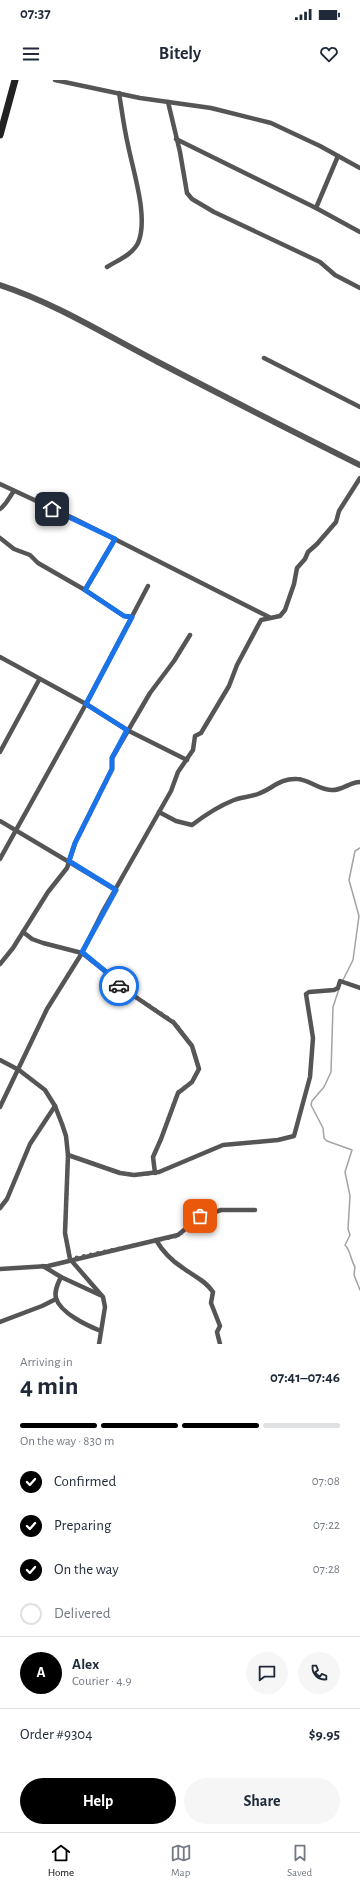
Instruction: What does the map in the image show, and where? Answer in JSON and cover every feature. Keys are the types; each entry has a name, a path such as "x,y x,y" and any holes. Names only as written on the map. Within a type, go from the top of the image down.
{"main road":[{"path":"0,135 15,80"}],"street":[{"path":"55,80 119,94 211,108 271,123 360,168"},
{"path":"107,267 128,255 134,249 138,242 141,227 137,184 119,94"},
{"path":"168,102 187,193 192,199 214,212 320,262 335,275 360,288"},
{"path":"176,139 316,208 360,232"},
{"path":"316,208 338,156"},
{"path":"0,285 23,292 64,312 194,381 360,465"},
{"path":"264,358 360,407"},
{"path":"0,1107 19,1070 46,1009 82,952 171,791 178,772 193,750 195,736 202,733 229,686 237,665 261,620 269,617 280,616 285,610 294,584 297,568 305,559 308,552 336,522 339,511 360,478"},
{"path":"0,484 115,539 269,617"},
{"path":"0,509 6,505 8,498 14,491"},
{"path":"0,538 14,549 30,555 38,563 85,590 124,616 132,617"},
{"path":"85,590 115,539"},
{"path":"0,859 86,704 148,586"},
{"path":"0,964 23,932 48,892 66,868 75,843 112,769 112,758 127,730 190,635"},
{"path":"0,657 39,680 86,704 127,730 187,760"},
{"path":"0,752 39,680"},
{"path":"159,812 176,821 192,825 205,815 234,800 259,794 282,780 298,778 320,788 331,790 342,789 351,784 360,782"},
{"path":"0,821 16,829 116,890"},
{"path":"23,932 32,939 43,943 82,952 105,971 115,984 174,1022 192,1046 199,1069 192,1082 178,1092 153,1157 155,1173"},
{"path":"68,1155 120,1173 134,1175 155,1173 223,1145 278,1140 294,1136 310,1076 313,1038 306,994 309,992 334,990 338,988 342,982 360,988"},
{"path":"0,1060 19,1070 45,1090 55,1106 66,1136 68,1155 65,1233 70,1259 103,1297 105,1307 99,1344"},
{"path":"0,1208 7,1199 27,1150 55,1106"},
{"path":"0,1269 43,1266 178,1236 200,1216 221,1210 255,1210"},
{"path":"156,1240 168,1256 182,1268 208,1285 213,1292 211,1303 220,1326 217,1332 220,1344"},
{"path":"43,1266 61,1277 103,1297"},
{"path":"61,1277 56,1292 56,1299 69,1314 101,1331"},
{"path":"0,1322 56,1299"}],"waterway":[{"path":"343,980 353,960 359,916 349,880 355,851 360,848"},
{"path":"339,989 333,1007 331,1072 324,1087 312,1101 311,1105 323,1128 324,1138 327,1141 352,1150 345,1172 350,1196 348,1229 350,1235 345,1245 355,1267 354,1275 360,1290"}],"way so far":[{"path":"119,986 174,1022 192,1046 199,1069 192,1082 178,1092 153,1157 155,1173 134,1175 120,1173 68,1155 65,1233 70,1259 178,1236 200,1216"}],"route":[{"path":"52,509 115,539 95,570 85,590 124,616 132,617 86,704 127,730 112,758 112,769 89,818 75,843 69,861 116,890 103,911 82,952 105,971 115,984 119,986"}]}
